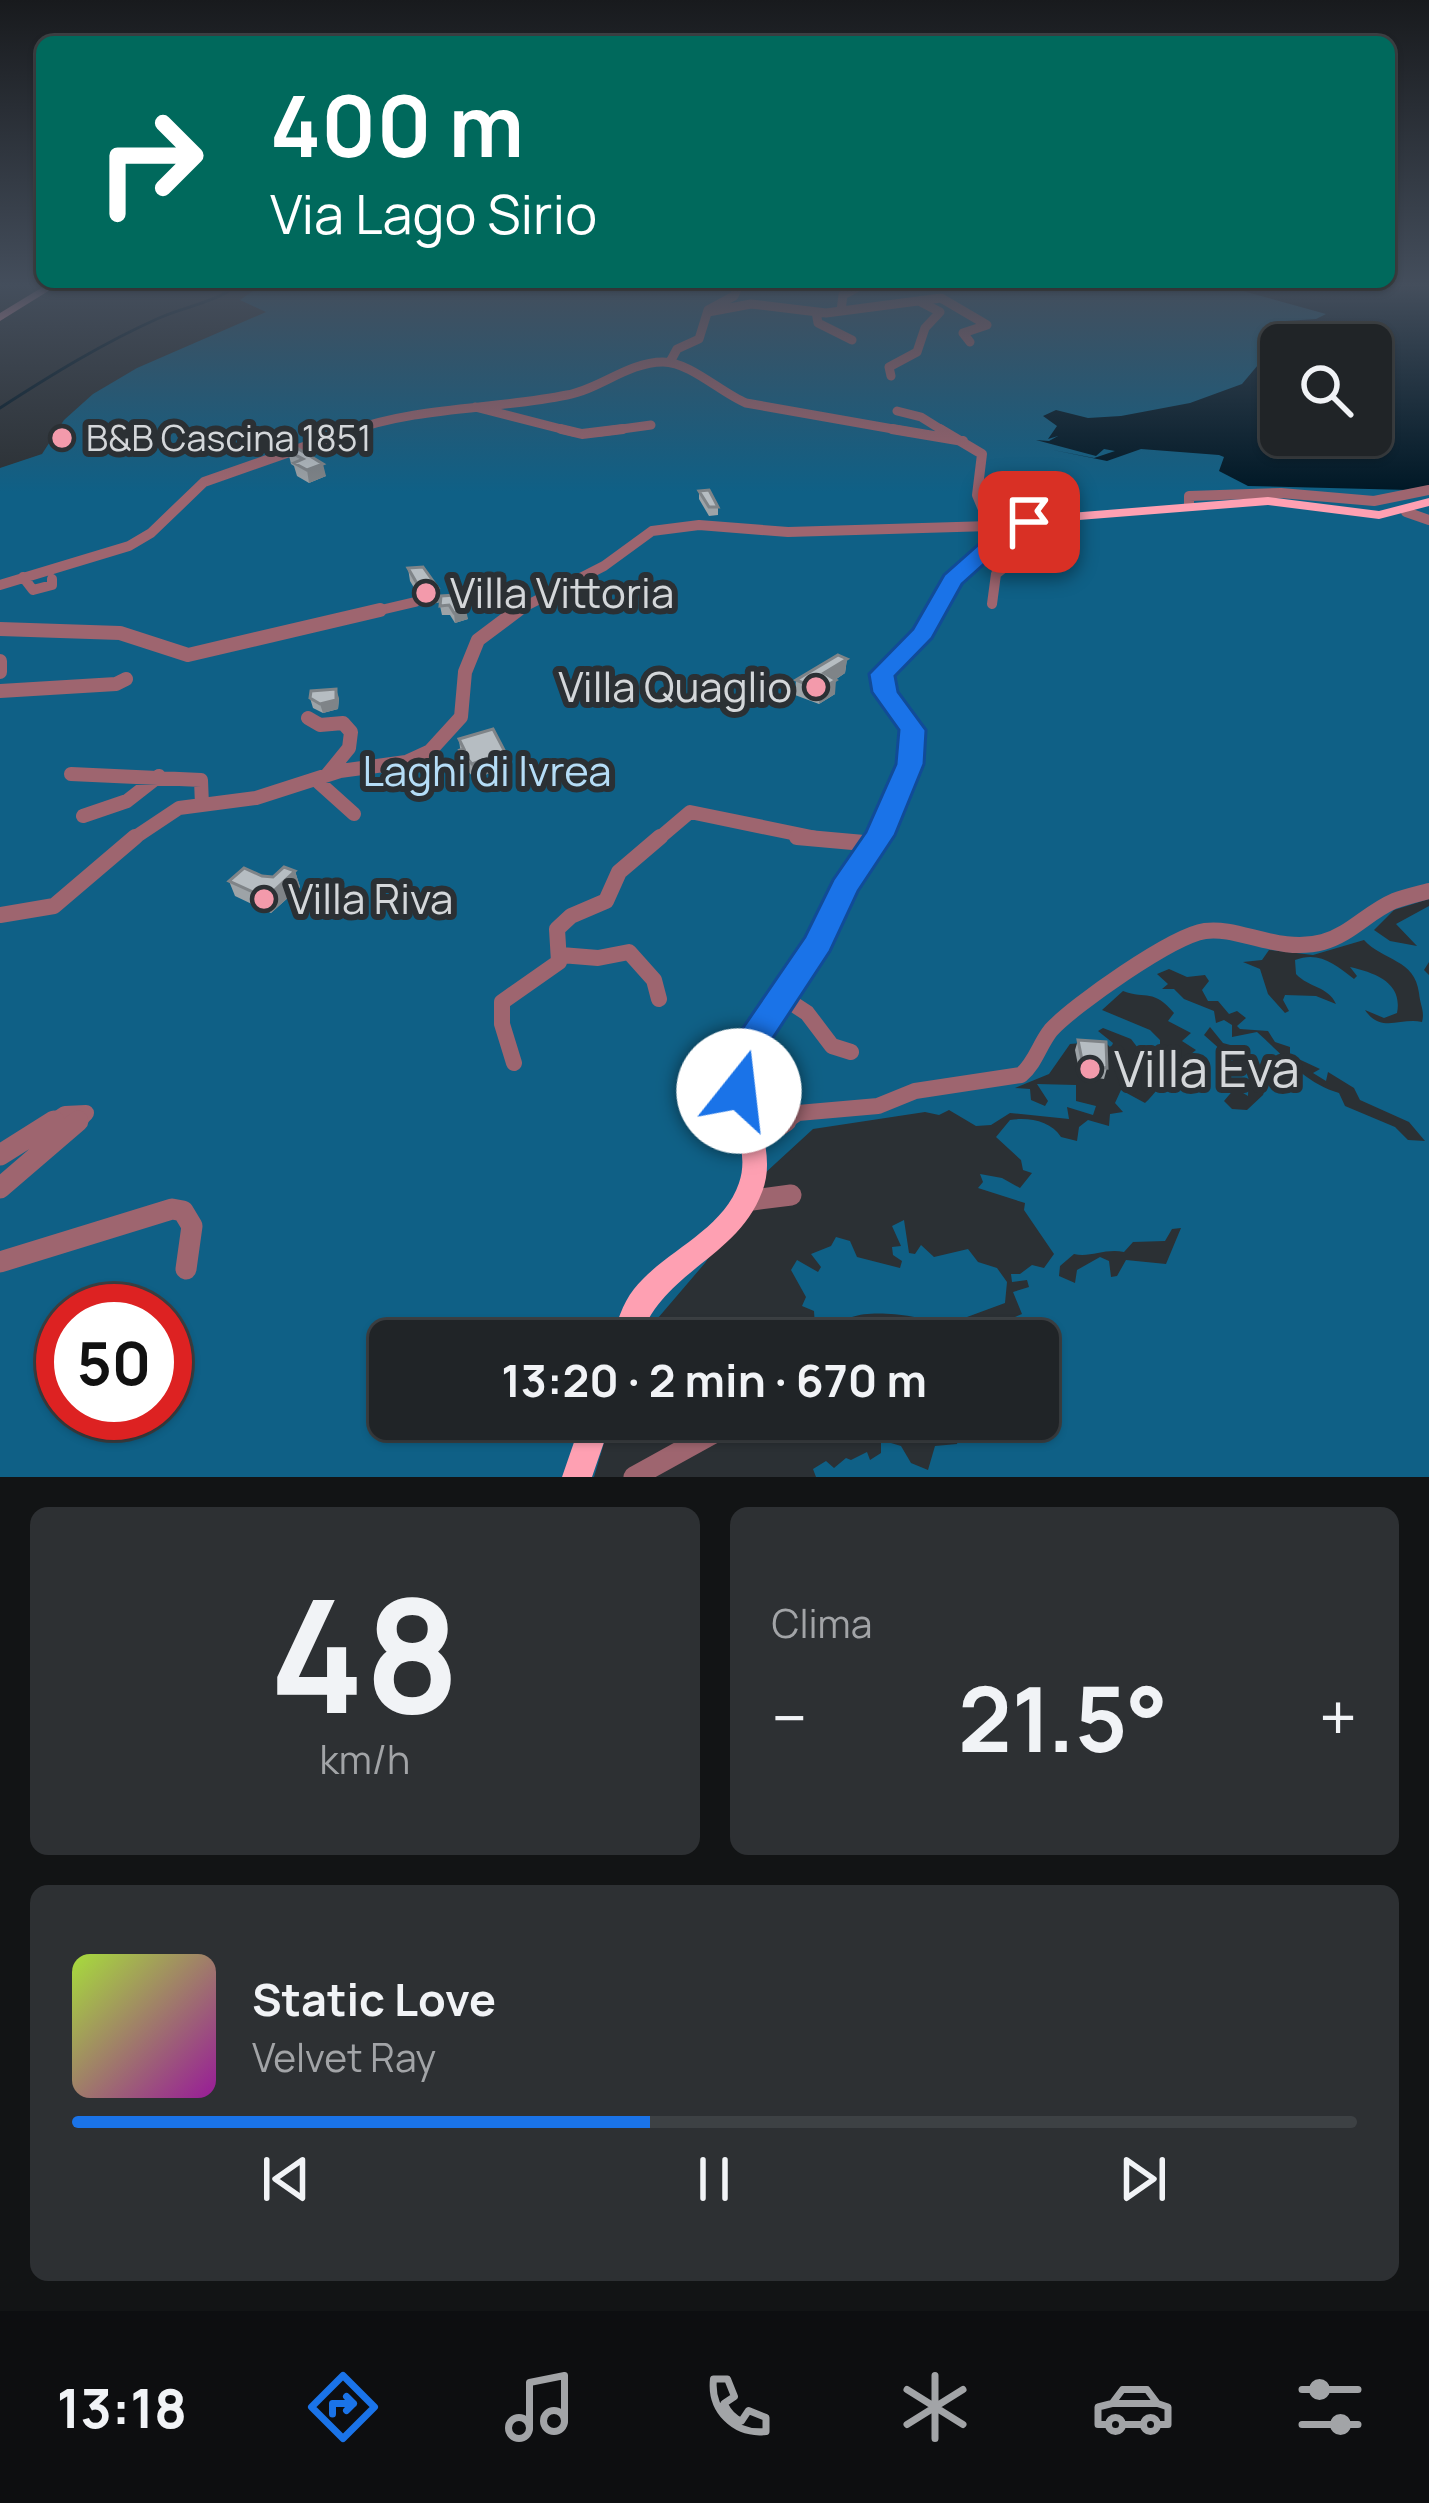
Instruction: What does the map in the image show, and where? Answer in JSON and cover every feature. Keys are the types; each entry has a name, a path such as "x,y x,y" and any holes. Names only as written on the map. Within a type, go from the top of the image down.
{"main road":[{"path":"634,1320 642,1300 729,1222 745,1201 757,1164 742,1108 739,1074 754,1038 819,943 844,888 878,839 910,764 914,738 905,714 885,692 882,674 923,633 952,580 997,530 1053,518 1268,501 1346,514 1406,512 1429,502"},
{"path":"577,1477 590,1440"}],"street":[{"path":"670,362 674,354"},
{"path":"891,376 889,367 913,354"},
{"path":"0,585 139,542 180,498 216,477 394,415 571,395 632,368 670,362 746,403 963,441"},
{"path":"470,405 582,434 651,425"},
{"path":"897,411 921,416 982,454 977,495 997,530 1009,538 1033,536 1033,545 996,574 992,604"},
{"path":"1189,504 1189,496 1219,493 1374,501 1429,490"},
{"path":"1406,512 1429,520"},
{"path":"0,915 54,906 170,813 256,798 321,777 406,763 439,745 460,717 465,672 478,640 499,620 604,566 652,531 699,525 788,532 997,530"},
{"path":"23,577 33,590 52,585 52,579"},
{"path":"0,629 120,633 188,655 415,602"},
{"path":"0,661 0,672"},
{"path":"0,691 116,684 126,679"},
{"path":"308,718 320,725 344,723 350,732 349,748 321,777"},
{"path":"70,774 202,780 202,805"},
{"path":"83,816 127,801 159,776"},
{"path":"321,777 354,814"},
{"path":"565,959 555,944 557,928 572,916 606,907 619,872 694,812 802,838 878,839"},
{"path":"754,1142 798,1113 878,1106 938,1086 1021,1075 1033,1065 1046,1036 1059,1022 1136,965 1205,931 1288,946 1320,943 1347,933 1391,902 1429,891"},
{"path":"514,1063 499,1007 520,986 565,959 629,952 654,980 659,999"},
{"path":"781,996 807,1013 832,1046 851,1052"},
{"path":"0,1155 65,1114 79,1110 87,1114 0,1188"},
{"path":"745,1201 791,1195"},
{"path":"0,1262 172,1209 183,1211 192,1226 186,1269"},
{"path":"634,1477 701,1440"}],"green space":[{"name":"Laghi di Ivrea","path":"169,354 1260,354 1260,456 1392,456 1392,354 1429,354 1429,899 1394,910 1374,930 1390,941 1417,946 1396,924 1429,906 1429,962 1424,970 1429,975 1429,1477 816,1477 813,1469 826,1461 834,1468 846,1458 867,1452 870,1460 881,1453 881,1440 901,1446 911,1463 928,1470 935,1446 957,1444 958,1440 1059,1440 1059,1320 1010,1320 1022,1314 1013,1292 1029,1287 1027,1280 1012,1282 1011,1274 1032,1265 1044,1268 1054,1254 1024,1210 1025,1203 978,1188 983,1182 980,1174 1020,1188 1032,1173 1023,1170 1021,1160 996,1137 1010,1120 1039,1121 1061,1137 1077,1141 1079,1127 1088,1120 1109,1126 1110,1114 1123,1112 1115,1103 1121,1090 1145,1103 1154,1093 1162,1077 1159,1059 1141,1052 1131,1039 1103,1028 1098,1031 1113,1043 1111,1048 1104,1041 1070,1044 1049,1074 1015,1088 1030,1089 1031,1100 1045,1106 1048,1101 1037,1084 1076,1085 1076,1101 1096,1106 1093,1115 1067,1107 1069,1119 1010,1113 991,1125 976,1126 949,1110 813,1129 764,1174 705,1263 656,1320 369,1320 369,1440 605,1440 594,1477 0,1477 0,468 42,454 64,420 93,394","holes":["1364,940 1411,973 1422,1022 1385,1023 1371,1017 1365,1010 1384,1018 1397,1013 1392,987 1378,976 1350,967 1357,976 1354,979 1312,957 1295,960 1296,974 1336,1004 1316,996 1285,995 1289,1011 1285,1013 1268,994 1260,969 1243,962 1262,960 1269,950 1313,955","1169,969 1187,977 1205,975 1209,981 1202,990 1208,1001 1218,1001 1229,1014 1237,1011 1246,1018 1237,1026 1240,1029 1268,1031 1275,1042 1290,1047 1290,1055 1320,1069 1313,1073 1326,1081 1328,1072 1354,1088 1360,1100 1409,1122 1425,1141 1408,1140 1395,1127 1345,1106 1339,1093 1304,1075 1257,1032 1232,1037 1232,1025 1224,1020 1216,1023 1214,1011 1184,999 1174,989 1162,989 1168,984 1157,974","1123,991 1161,1000 1174,1013 1168,1021 1191,1033 1182,1041 1196,1050 1191,1054 1201,1070 1200,1080 1192,1083 1169,1065 1171,1056 1160,1050 1160,1040 1150,1030 1102,1010","1210,1027 1223,1043 1241,1048 1240,1052 1231,1048 1237,1058 1249,1057 1248,1065 1264,1067 1270,1077 1263,1095 1247,1110 1232,1109 1224,1101 1235,1088 1248,1096 1249,1075 1204,1035","1181,1228 1166,1264 1126,1260 1117,1276 1111,1277 1109,1261 1100,1257 1077,1270 1075,1283 1059,1276 1060,1266 1074,1254 1124,1252 1133,1242 1165,1241 1172,1229"]},
{"name":"Laghi di Ivrea","path":"904,1220 909,1253 915,1254 921,1245 934,1257 968,1249 978,1262 997,1268 1007,1282 1005,1303 967,1317 926,1320 884,1314 815,1320 814,1311 802,1306 806,1297 791,1270 797,1260 818,1272 821,1267 811,1254 831,1246 836,1237 850,1241 857,1257 900,1268 902,1261 893,1255 892,1247 901,1246 892,1226"}],"shaded area":[{"path":"1392,354 1429,354 1429,486 1409,490 1248,486 1219,471 1224,457 1219,455 1141,449 1107,461 1053,450 1094,458 1115,451 1104,449 1096,456 1036,440 1049,441 1058,436 1048,439 1057,426 1043,416 1056,410 1088,418 1190,403 1242,384 1258,365 1260,456 1392,456"}],"building":[{"path":"297,448 323,464 307,470 294,463 303,459 288,451"},
{"path":"709,490 718,507 709,507 699,491"},
{"path":"423,567 438,588 422,592 408,568"},
{"path":"456,595 466,610 454,613 449,605 440,606 441,596"},
{"path":"838,655 847,659 824,673 836,680 820,690 796,680"},
{"path":"336,689 336,700 320,704 310,698 311,691"},
{"path":"493,729 505,752 472,764 460,750 464,749 459,739"},
{"path":"284,867 295,871 266,898 229,881 244,868 273,877"},
{"path":"1078,1040 1106,1042 1107,1068 1083,1065"}],"waterway":[{"path":"0,408 90,354"}],"place":[{"name":"B&B Cascina 1851","path":"62,438"},
{"name":"Villa Vittoria","path":"426,593"},
{"name":"Villa Quaglio","path":"816,687"},
{"name":"Villa Riva","path":"264,899"},
{"name":"Villa Eva","path":"1090,1069"}],"route":[{"path":"739,1091 742,1062 754,1038 819,943 844,888 880,835 910,764 913,730 885,692 882,674 923,633 952,580 1004,534 1029,522"}]}
